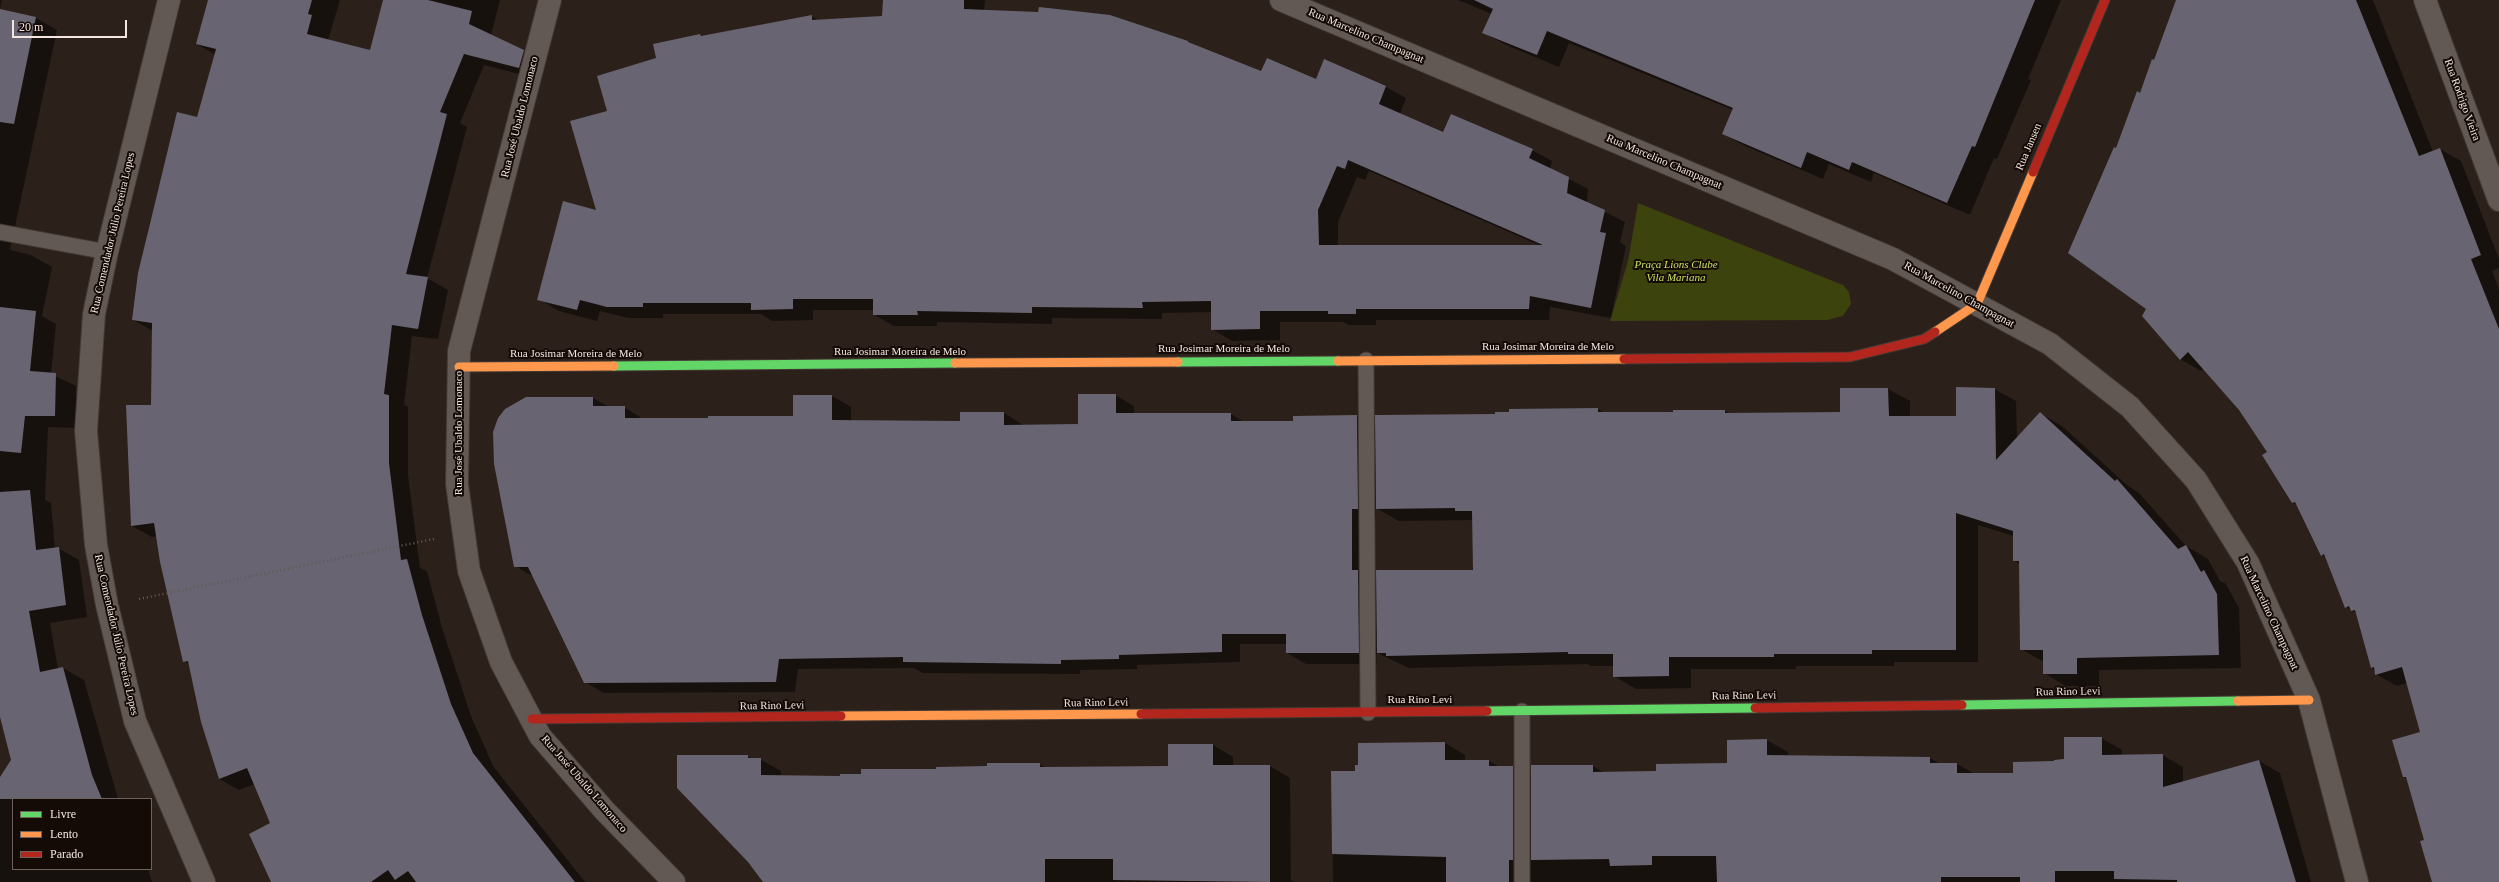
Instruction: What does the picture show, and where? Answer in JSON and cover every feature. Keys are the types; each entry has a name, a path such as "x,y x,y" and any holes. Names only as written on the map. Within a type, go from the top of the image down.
{"street":[{"name":"Rua Comendador Júlio Pereira Lopes","path":"169,0 107,252 94,314 86,431 96,545 107,605 135,721 204,882"},
{"name":"Rua José Ubaldo Lomonaco","path":"550,0 460,351 456,484 469,571 501,662 540,736 594,798 674,882"},
{"name":"Rua Marcelino Champagnat","path":"1281,0 1893,259 2050,344 2130,407 2196,480 2248,563 2309,700 2358,882"},
{"name":"Rua Jansen","path":"1977,304 2105,0"},
{"name":"Rua Rodrigo Vieira","path":"2425,0 2499,200"},
{"name":"Rua Josimar Moreira de Melo","path":"459,367 1850,357 1924,339 1977,304"},
{"name":"Rua Rino Levi","path":"532,719 1368,713 2309,700"}],"lane":[{"path":"0,232 107,252"},
{"path":"1366,360 1368,713"},
{"path":"1522,711 1522,882"}],"path":[{"path":"107,605 464,533"}],"green space":[{"name":"Praça Lions Clube Vila Mariana","path":"1638,203 1843,285 1849,292 1851,304 1843,316 1827,320 1610,321 1628,261"}],"building":[{"path":"208,0 312,0 308,14 312,15 307,34 370,50 383,0 428,0 472,11 469,24 524,50 519,68 464,54 440,112 447,114 406,274 428,277 418,329 392,325 384,394 389,395 389,463 401,560 407,559 422,615 451,704 473,753 575,882 416,882 408,871 395,880 388,870 371,882 271,882 249,834 270,823 247,768 219,779 201,722 188,661 183,662 160,562 154,523 131,526 126,405 151,405 152,323 132,320 138,273 177,112 197,117 216,49 196,44"},
{"path":"883,0 964,0 964,9 1038,12 1039,7 1110,15 1188,41 1261,71 1267,58 1316,79 1324,59 1386,86 1379,104 1443,132 1451,114 1533,149 1529,158 1569,177 1567,193 1605,210 1600,232 1606,233 1591,308 1530,296 1529,309 1356,309 1356,314 1328,314 1328,311 1260,311 1260,329 1211,330 1211,301 1142,302 1143,308 1032,307 1032,313 917,311 918,315 873,315 873,299 793,299 793,309 751,310 751,303 643,303 643,307 607,307 580,300 577,310 537,300 563,201 596,210 570,121 607,111 597,76 656,58 653,44 700,34 701,36 812,15 812,20 882,16","holes":["1348,160 1543,245 1319,245 1318,210 1337,166 1345,169"]},
{"path":"1474,0 2035,0 1975,147 1972,146 1947,203 1852,162 1849,170 1807,152 1801,168 1722,134 1733,108 1547,31 1537,55 1482,33 1493,9"},
{"path":"2176,0 2356,0 2419,156 2440,148 2481,255 2471,259 2499,329 2499,882 2432,882 2420,841 2424,840 2406,777 2403,777 2392,740 2420,732 2402,667 2375,675 2374,667 2371,668 2355,610 2351,611 2349,606 2345,608 2324,554 2321,556 2295,502 2292,503 2262,455 2267,452 2239,410 2188,352 2180,360 2142,316 2146,309 2068,253 2114,147 2116,148 2137,91 2140,93"},
{"path":"0,9 36,17 14,124 0,122"},
{"path":"0,307 36,311 30,371 56,373 55,416 25,416 21,453 0,451"},
{"path":"1956,387 1995,388 1996,460 2040,412 2115,481 2117,479 2178,549 2186,545 2201,572 2204,570 2217,594 2219,655 2077,658 2077,674 2043,674 2043,650 2020,650 2019,561 2013,561 2013,531 1956,513 1956,650 1872,650 1872,654 1774,654 1774,657 1669,657 1669,676 1613,677 1613,654 1568,654 1568,652 1386,656 1386,653 1377,653 1376,570 1473,570 1472,511 1455,511 1455,508 1376,509 1375,415 1495,414 1495,412 1509,412 1509,409 1598,408 1598,412 1725,410 1725,413 1840,412 1840,388 1888,388 1889,416 1956,416"},
{"path":"1078,394 1116,394 1116,413 1231,413 1231,421 1293,421 1293,416 1357,415 1358,509 1352,509 1352,570 1358,570 1359,653 1286,653 1286,634 1222,634 1222,652 1119,655 1119,659 1061,660 1061,664 903,662 903,657 779,659 776,682 584,683 528,567 514,567 494,464 493,432 498,418 505,409 526,397 593,397 593,406 625,406 625,418 708,418 708,416 793,416 793,395 832,395 832,420 960,421 960,412 1004,412 1004,425 1078,424"},
{"path":"30,490 36,550 59,547 66,605 29,611 40,672 63,667 92,775 102,798 0,799 0,777 11,760 0,717 0,492"},
{"path":"2064,737 2102,737 2102,755 2163,754 2163,787 2259,760 2296,882 2177,882 2177,880 2114,879 2114,871 2055,871 2055,882 2020,882 2020,877 1941,877 1941,882 1717,882 1716,856 1652,856 1652,865 1610,866 1609,859 1531,860 1531,765 1593,765 1593,772 1656,771 1656,764 1727,763 1727,740 1767,739 1767,755 1930,757 1930,763 1957,763 1957,773 2013,773 2013,762 2054,761 2064,759"},
{"path":"1445,742 1445,760 1489,760 1489,766 1513,766 1513,860 1509,860 1509,882 1446,882 1446,857 1332,854 1331,771 1355,771 1355,765 1358,765 1358,743"},
{"path":"1168,744 1213,744 1213,765 1270,765 1270,882 1113,880 1113,859 1045,859 1045,882 763,882 748,862 677,788 677,755 748,755 748,758 761,758 761,775 840,776 840,774 861,774 861,769 936,769 936,767 987,766 987,763 1040,763 1040,767 1168,766"}],"traffic: fast":[{"path":"1178,362 1338,361"},
{"path":"614,366 955,363"},
{"path":"1962,705 2238,701"},
{"path":"1487,711 1755,708"}],"traffic: slow":[{"path":"1935,332 1977,304 2033,172"},
{"path":"1338,361 1624,359"},
{"path":"955,363 1178,362"},
{"path":"459,367 614,366"},
{"path":"2238,701 2309,700"},
{"path":"841,716 1141,714"}],"traffic: jam":[{"path":"2033,172 2105,0"},
{"path":"1624,359 1850,357 1924,339 1935,332"},
{"path":"1755,708 1962,705"},
{"path":"1141,714 1487,711"},
{"path":"532,719 841,716"}]}
